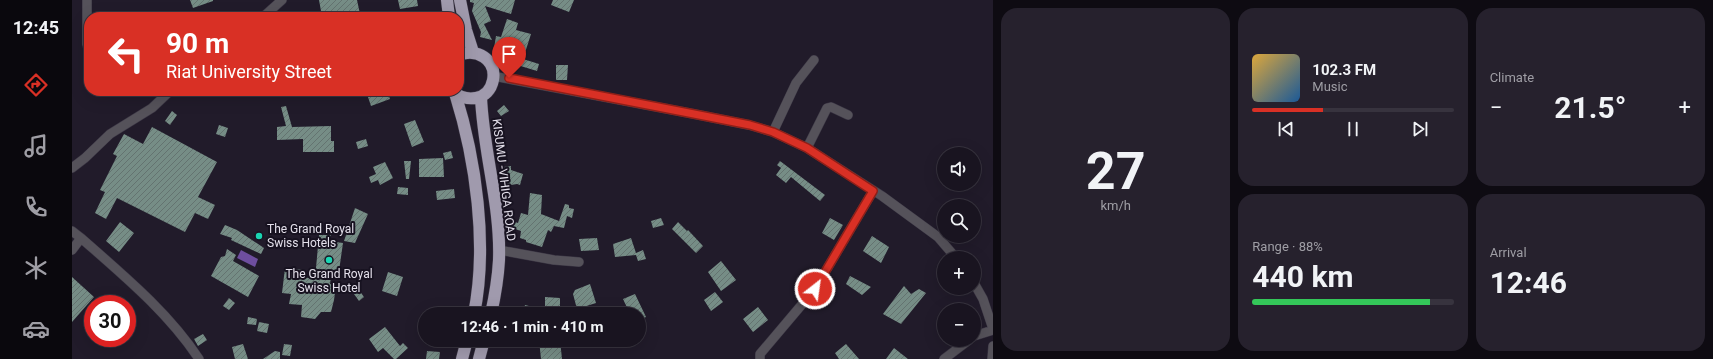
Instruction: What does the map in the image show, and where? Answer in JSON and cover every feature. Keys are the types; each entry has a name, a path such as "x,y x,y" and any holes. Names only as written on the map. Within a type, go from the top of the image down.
{"highway":[{"path":"447,0 448,12"},
{"path":"460,0 462,12"},
{"path":"464,20 473,52"},
{"path":"460,96 466,99 481,97 487,93 491,87 493,76 491,65 487,59 473,52 464,52"},
{"path":"454,96 464,122 479,220 480,245 478,295 475,307"},
{"name":"KISUMU -VIHIGA ROAD","path":"481,97 482,120 495,204 498,250 495,294 492,307"},
{"path":"462,359 465,347"},
{"path":"479,359 482,347"}],"street":[{"path":"87,0 87,12"},
{"path":"269,12 282,0"},
{"path":"773,132 796,83 814,60"},
{"path":"493,76 750,125 773,132 807,148 873,191 938,237 950,251"},
{"path":"72,168 85,158 110,134 152,108 165,96"},
{"path":"807,148 827,108 831,107 848,115"},
{"path":"760,359 760,354 815,289 873,191"},
{"path":"72,231 82,238 148,299 181,334 198,359"},
{"path":"72,250 82,238"},
{"path":"498,250 554,260 579,262"},
{"path":"980,295 993,330 981,334"},
{"path":"992,359 993,346"},
{"path":"944,359 960,347"}],"shaded area":[{"path":"241,250 258,259 255,267 237,258"}],"building":[{"path":"190,0 213,0 213,1 193,8"},
{"path":"319,0 357,0 360,12 309,12 321,11"},
{"path":"398,0 417,0 418,6 400,9"},
{"path":"470,0 515,0 511,14 485,6 491,21 484,24 492,40 480,37 481,32 472,11 474,3 470,2"},
{"path":"553,0 574,0 569,12 551,5"},
{"path":"507,19 518,23 516,30 531,34 523,59 539,64 537,71 514,64 517,56 494,48 496,36 501,37"},
{"path":"556,65 568,65 567,80 556,80"},
{"path":"368,96 389,96 390,99 371,106"},
{"path":"504,105 509,111 501,116 497,111"},
{"path":"286,106 292,127 331,126 331,141 334,141 334,152 303,152 303,139 277,140 277,127 286,126 281,107"},
{"path":"172,111 177,115 170,125 165,121"},
{"path":"415,120 424,142 412,147 404,124"},
{"path":"498,121 500,145 497,145 492,129 492,122"},
{"path":"219,125 228,128 225,137 216,134"},
{"path":"152,127 217,162 198,197 215,205 208,219 195,213 185,232 117,198 106,219 95,213 105,192 100,190 117,156 113,154 124,134 143,144"},
{"path":"366,139 368,146 358,149 356,142"},
{"path":"451,151 453,158 445,160 443,153"},
{"path":"443,158 444,177 419,177 419,159"},
{"path":"404,161 411,161 409,179 406,179"},
{"path":"780,161 825,195 820,201 791,177 786,183 776,175 781,168 777,165"},
{"path":"385,162 393,178 380,185 378,180 371,183 369,177 376,174 373,167"},
{"path":"511,166 511,170 523,174 520,185 505,186 503,167"},
{"path":"398,187 408,188 408,195 397,194"},
{"path":"454,189 455,198 437,200 436,191"},
{"path":"530,193 542,195 541,214 559,221 565,204 569,205 569,208 574,209 572,218 567,216 564,228 554,226 551,232 548,230 542,247 526,242 526,240 520,238 521,231 512,228 515,222 518,223 521,213 528,215"},
{"path":"355,208 368,214 355,243 344,241"},
{"path":"661,218 664,225 653,228 651,221"},
{"path":"830,218 843,225 834,240 822,233"},
{"path":"120,222 134,233 119,252 106,241"},
{"path":"678,222 703,246 696,253 672,229"},
{"path":"225,225 237,230 264,248 261,254 231,240 232,238 220,234"},
{"path":"319,235 331,235 329,241 343,243 339,271 332,270 330,284 336,286 331,312 321,312 315,319 301,317 302,305 289,304 291,294 282,293 285,268 303,270 302,277 315,279"},
{"path":"872,236 889,247 881,263 863,251"},
{"path":"597,238 599,250 581,251 579,239"},
{"path":"631,238 636,253 643,250 646,259 638,261 636,255 615,257 613,244"},
{"path":"227,249 236,255 233,261 259,276 248,297 211,276 221,257 225,256"},
{"path":"721,261 736,280 721,291 708,272"},
{"path":"388,272 403,277 397,296 382,291"},
{"path":"850,276 871,287 862,295 846,284"},
{"path":"72,277 92,295 84,295 84,308 72,322"},
{"path":"590,284 596,303 583,307 576,307 573,294 575,290"},
{"path":"904,286 911,294 919,289 926,293 901,324 883,314"},
{"path":"359,290 364,297 359,301 354,294"},
{"path":"715,292 723,302 711,311 704,300"},
{"path":"635,294 641,307 627,307 623,299"},
{"path":"545,297 560,298 560,307 545,307"},
{"path":"229,298 235,303 229,310 223,306"},
{"path":"758,307 768,320 753,332 743,319"},
{"path":"248,317 257,319 256,325 247,324"},
{"path":"259,322 269,324 267,333 257,331"},
{"path":"385,327 400,346 403,343 408,348 396,359 394,359 383,348 378,352 369,339"},
{"path":"203,334 207,340 198,346 194,339"},
{"path":"243,344 248,359 235,359 232,347"},
{"path":"284,344 292,345 290,356 282,355"},
{"path":"846,344 859,359 839,359 835,353"},
{"path":"540,347 561,347 562,359 541,359"},
{"path":"894,348 908,359 886,359"},
{"path":"275,351 280,352 280,359 263,359"},
{"path":"427,351 440,352 439,359 426,359"}],"place":[{"name":"The Grand Royal Swiss Hotels","path":"259,236"},
{"name":"The Grand Royal Swiss Hotel","path":"329,260"}],"route":[{"path":"509,78 750,125 773,132 807,148 873,191 815,289"}]}
